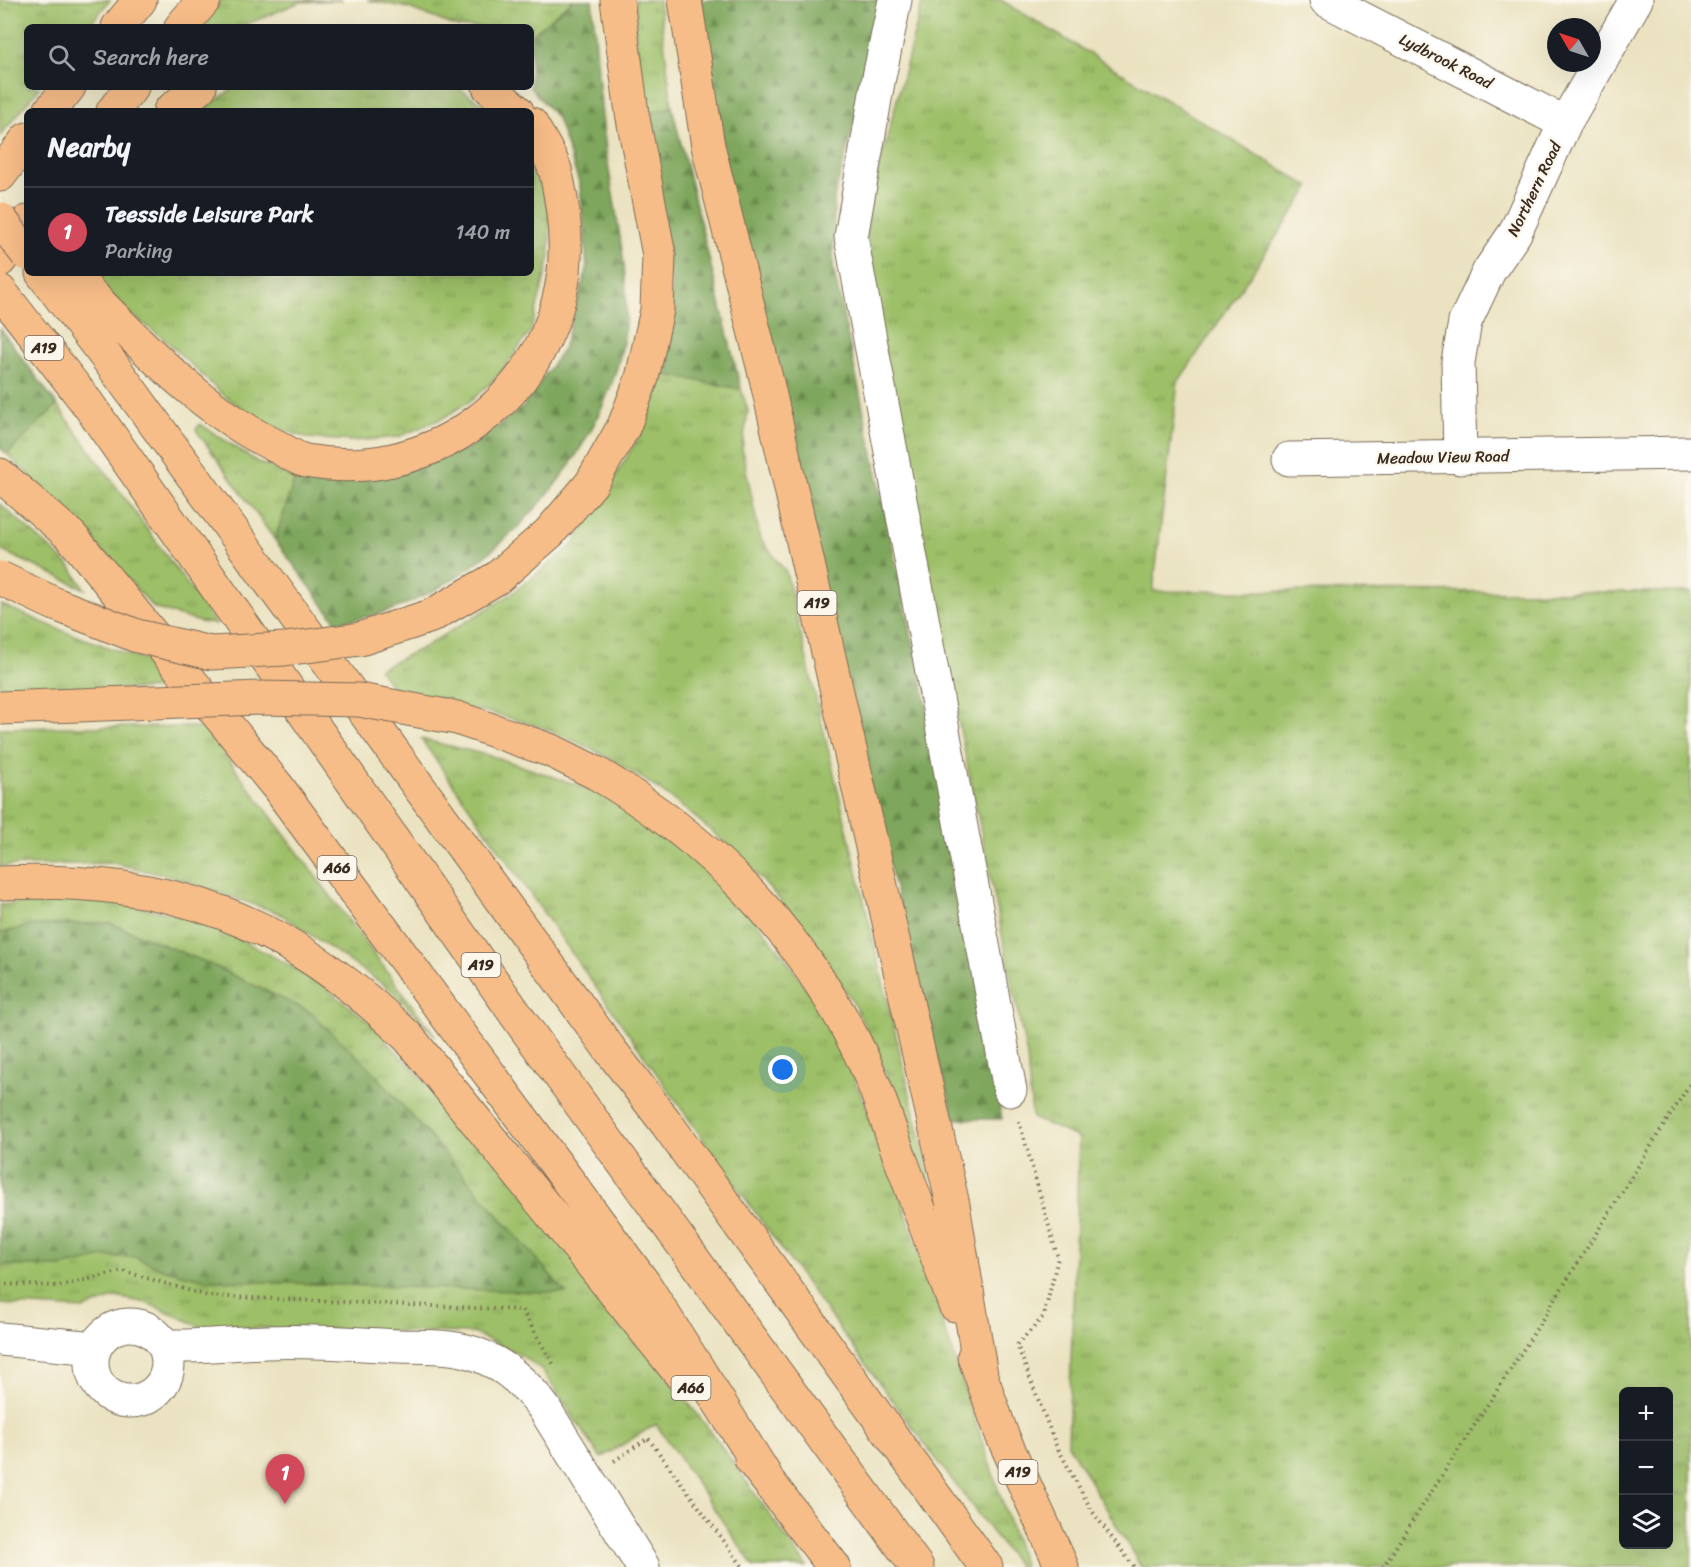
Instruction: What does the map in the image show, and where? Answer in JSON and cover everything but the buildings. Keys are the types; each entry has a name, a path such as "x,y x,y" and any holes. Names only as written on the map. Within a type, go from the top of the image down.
{"highway":[{"path":"120,24 140,0"},
{"path":"184,24 204,0"},
{"path":"0,578 54,603 136,636 211,653 285,649 360,639 431,616 497,579 549,533 591,484 624,426 642,378 657,310 659,255 632,113 617,0"},
{"name":"A19","path":"685,0 708,146 766,378 950,1193 981,1375"},
{"path":"52,108 67,90"},
{"path":"115,108 130,90"},
{"path":"174,108 196,90"},
{"path":"492,90 514,108"},
{"path":"73,276 179,378 221,412 260,439 304,460 361,465 418,454 469,429 512,392 544,344 561,290 564,233 555,171 534,130"},
{"path":"0,175 24,143"},
{"path":"0,199 24,225"},
{"path":"0,219 24,250"},
{"path":"0,260 24,226"},
{"path":"0,275 24,252"},
{"name":"A19","path":"44,276 110,362 611,1051 674,1134 986,1567"},
{"name":"A19","path":"0,291 88,405 526,1029 917,1567"},
{"name":"A66","path":"0,475 71,536 277,786 645,1285 765,1475"},
{"name":"A19","path":"0,708 260,698 359,700 409,707 477,723 552,751 637,797 713,856 779,925 808,964 857,1047 876,1090 1002,1436 1062,1567"},
{"name":"A66","path":"0,883 57,880 113,885 169,895 223,912 275,936 323,965 369,999 417,1048 618,1300 765,1475 834,1567"}],"street":[{"path":"895,0 851,237 1010,1090"},
{"name":"Lydbrook Road","path":"1326,0 1565,123"},
{"name":"Northern Road","path":"1460,458 1458,362 1465,322 1489,271 1515,233 1565,123 1636,0"},
{"name":"Meadow View Road","path":"1289,459 1691,453"},
{"path":"123,1325 148,1329 165,1346 168,1369 158,1390 138,1401 126,1402 114,1398 97,1383 93,1371 95,1348 112,1329 123,1325"},
{"path":"0,1339 95,1348"},
{"path":"165,1346 208,1348 265,1342 308,1341 452,1348 480,1355 506,1368 529,1389 544,1407 642,1567"}],"path":[{"path":"1383,1567 1537,1329 1691,1082"},
{"path":"1010,1090 1058,1258 1044,1316 1017,1345 1056,1445 1092,1511 1134,1567"},
{"path":"588,1479 648,1438 743,1567"}],"green space":[{"path":"0,0 110,0 90,24 24,24 24,90 38,90 0,136"},
{"path":"221,0 343,0 300,2 247,24 201,24"},
{"path":"367,0 573,0 534,32 534,24 449,24 409,8"},
{"path":"573,0 592,0 604,131 625,274 626,299 622,348 610,389 591,430 567,468 539,505 506,538 471,567 433,591 394,609 337,623 275,540 296,475 345,483 395,475 467,449 524,406 563,349 587,269 580,185 557,118 533,90 534,32"},
{"path":"635,0 659,0 672,107 644,114 635,36"},
{"path":"698,0 887,0 834,198 833,268 949,810 1002,1119 955,1119 931,1035 741,256"},
{"path":"923,0 1001,0 1310,187 1178,382 1153,591 1691,592 1691,1567 1141,1567 1068,1444 1079,1138 1032,1118 1027,1056 866,271 868,210"},
{"path":"231,90 461,90 490,108 206,108"},
{"path":"672,107 741,389 663,374 672,289 644,114"},
{"path":"534,159 537,164 549,210 550,256 531,331 498,376 472,400 443,418 398,437 353,441 307,438 267,424 224,396 162,337 130,314 93,276 534,276"},
{"path":"0,328 57,405 7,454 0,448"},
{"path":"663,374 741,389 748,411 742,449 760,538 786,572 930,1179 923,1182 874,1044 852,1001 824,957 792,915 756,874 717,836 675,801 631,771 584,746 536,726 503,716 399,696 379,669 426,646 510,595 574,544 645,427"},
{"path":"57,405 216,624 200,622 154,608 63,508 7,454"},
{"path":"200,424 259,463 296,475 275,540 196,430"},
{"path":"0,504 70,566 85,589 0,550"},
{"path":"0,604 63,631 169,669 179,688 0,692"},
{"path":"204,727 436,1037 394,992 279,913 173,877 113,863 0,866 0,728"},
{"path":"421,739 495,757 595,791 658,830 735,895 784,956 829,1021 885,1150 1024,1567 1019,1567 865,1364"},
{"path":"61,899 112,901 205,921 312,977 369,1022 493,1154 712,1433 807,1567 754,1567 656,1424 601,1458 541,1369 519,1354 473,1333 202,1327 147,1303 116,1297 84,1309 0,1304 0,905"},
{"path":"110,923 203,961 308,1011 369,1067 566,1293 207,1280 165,1270 135,1257 104,1257 60,1267 0,1265 0,933 34,925"}],"place":[{"name":"Teesside Leisure Park","path":"285,1504"}]}
